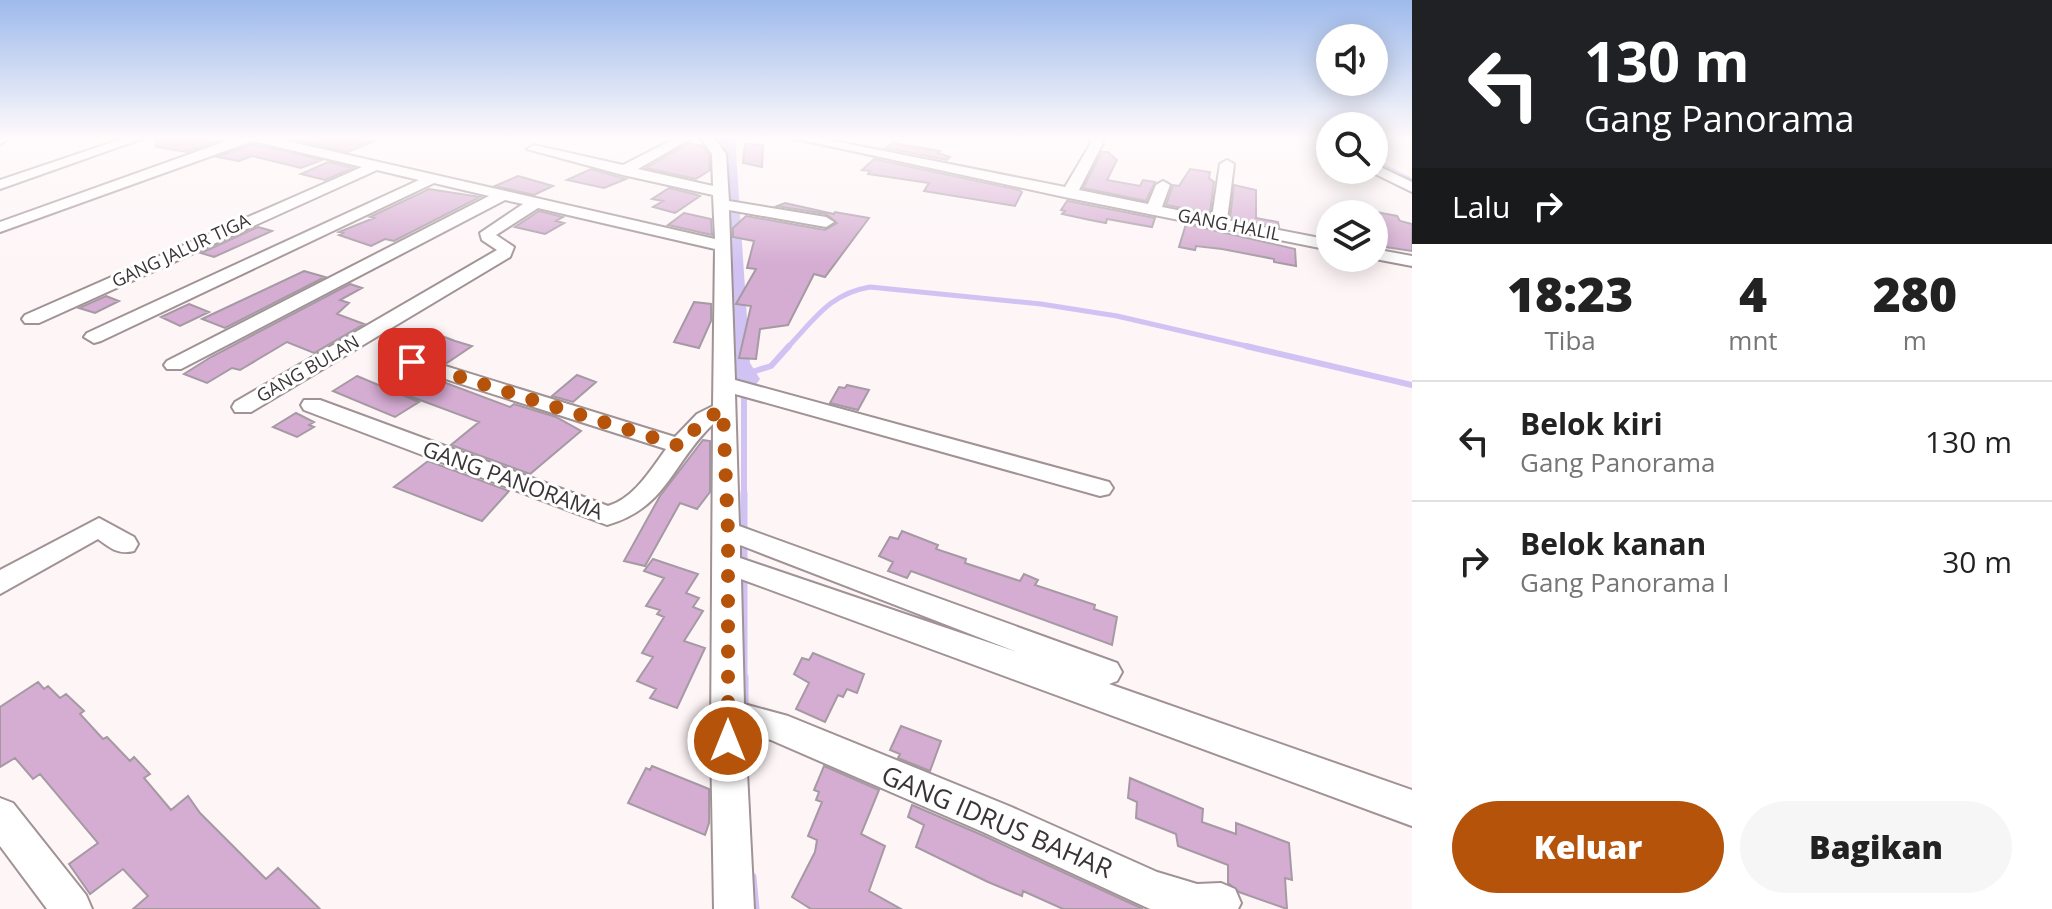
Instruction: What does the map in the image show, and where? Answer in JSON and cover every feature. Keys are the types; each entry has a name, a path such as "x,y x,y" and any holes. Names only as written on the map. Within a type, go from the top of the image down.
{"street":[{"path":"0,227 130,180"},
{"name":"GANG JALUR TIGA","path":"32,319 343,180"},
{"path":"94,337 429,180"},
{"path":"432,180 722,246"},
{"path":"657,180 826,222"},
{"path":"720,180 722,246 735,387 723,410 745,553 750,720 734,909"},
{"name":"GANG HALIL","path":"1008,180 1316,242"},
{"path":"1069,194 1076,180"},
{"path":"1219,224 1225,180"},
{"path":"1153,210 1163,185"},
{"path":"174,365 501,196"},
{"name":"GANG BULAN","path":"243,407 504,253 506,247 488,237 488,233 534,204"},
{"path":"1388,257 1412,261"},
{"path":"396,357 680,446"},
{"path":"735,387 1100,488"},
{"name":"GANG PANORAMA","path":"312,405 607,516 633,507 704,419 723,410"},
{"path":"0,583 99,527 124,544"},
{"path":"745,553 989,643 1412,808"},
{"path":"989,643 1106,672"},
{"name":"GANG IDRUS BAHAR","path":"750,720 996,819 1154,891 1197,904 1221,903"},
{"path":"0,816 72,909"}],"building":[{"path":"508,180 533,180 553,186 534,195 495,186"},
{"path":"569,180 623,180 604,188"},
{"path":"912,180 974,180 1022,192 1015,206 924,191 929,183"},
{"path":"1087,180 1140,186 1143,180 1155,182 1146,201 1083,188"},
{"path":"1183,180 1214,182 1210,213 1166,205 1173,185 1179,186"},
{"path":"1234,185 1256,190 1256,218 1278,222 1279,227 1230,218"},
{"path":"669,188 700,196 675,213 653,207 663,201 652,199"},
{"path":"429,189 480,197 394,241 385,239 371,246 339,235 343,233 339,232 374,218 370,217"},
{"path":"1067,201 1155,218 1152,227 1107,219 1106,223 1090,220 1062,214"},
{"path":"785,203 869,218 825,277 814,274 788,325 760,329 756,359 739,358 751,306 736,304 756,269 747,268 754,241 733,237 733,228 746,216 825,230 837,223 826,214 777,206"},
{"path":"539,211 563,217 556,221 564,223 545,234 515,227"},
{"path":"684,213 711,219 712,235 668,225"},
{"path":"1388,214 1412,224 1412,251 1388,247"},
{"path":"1186,224 1295,249 1296,266 1222,249 1179,247"},
{"path":"258,227 272,231 214,257 201,253"},
{"path":"304,271 325,277 225,328 202,319"},
{"path":"350,284 362,288 340,300 349,303 337,314 364,324 314,353 287,342 240,370 232,368 207,383 184,374 211,357"},
{"path":"106,296 119,301 95,313 79,308"},
{"path":"694,302 711,304 711,321 699,348 674,342"},
{"path":"189,304 209,312 180,326 161,317"},
{"path":"434,333 472,346 447,363 409,350 412,348 408,346"},
{"path":"577,375 596,382 573,402 552,396"},
{"path":"357,376 419,402 395,417 333,391"},
{"path":"430,377 510,407 514,404 556,417 581,431 530,474 451,445 479,422 404,394"},
{"path":"847,385 869,390 858,410 830,403 839,387 845,388"},
{"path":"296,413 314,422 309,425 314,427 297,437 273,427"},
{"path":"703,440 710,441 710,492 697,509 680,503 645,566 624,561 660,496"},
{"path":"428,461 509,491 482,521 394,487"},
{"path":"902,531 938,545 936,549 966,559 965,563 1020,581 1024,574 1038,580 1035,585 1095,605 1094,609 1117,617 1112,645 911,571 907,578 888,571 893,562 879,556 890,537 898,539"},
{"path":"653,559 698,574 686,593 699,598 693,607 703,611 684,641 705,648 677,708 650,698 656,689 637,681 653,657 642,653 664,617 657,614 660,610 646,606 664,578 644,571"},
{"path":"813,653 864,674 857,693 847,689 843,697 838,695 825,722 796,709 809,683 794,674 802,658 809,660"},
{"path":"38,682 44,689 48,686 60,698 66,694 84,711 80,714 103,739 107,737 130,761 134,757 150,774 144,778 171,810 188,796 200,813 266,879 278,868 320,909 133,909 148,896 123,869 90,894 69,864 98,843 40,774 33,779 15,758 0,767 0,707"},
{"path":"901,726 941,741 930,771 898,758 900,754 890,750"},
{"path":"652,766 709,789 709,823 705,835 628,803 646,768 650,770"},
{"path":"824,766 879,790 861,834 885,846 869,891 901,909 811,909 792,897 815,852 817,840 808,836 822,802 816,800 819,792 814,790"},
{"path":"1130,778 1203,809 1202,822 1236,834 1236,823 1289,843 1292,880 1285,878 1287,909 1239,892 1228,883 1228,865 1178,846 1176,834 1136,818 1137,802 1128,798"},
{"path":"912,805 1143,909 1063,909 1023,891 1022,896 988,882 916,847 924,825 908,817"}],"waterway":[{"path":"727,180 734,363 736,373 744,379"},
{"path":"787,348 833,302 856,290 870,287 1041,304 1117,316 1255,348"},
{"path":"744,710 744,379 752,372 771,366 789,346"},
{"path":"1246,346 1412,385"},
{"path":"752,877 755,909"}],"route":[{"path":"412,362 680,446 704,419 723,410 728,532 728,741"}]}
